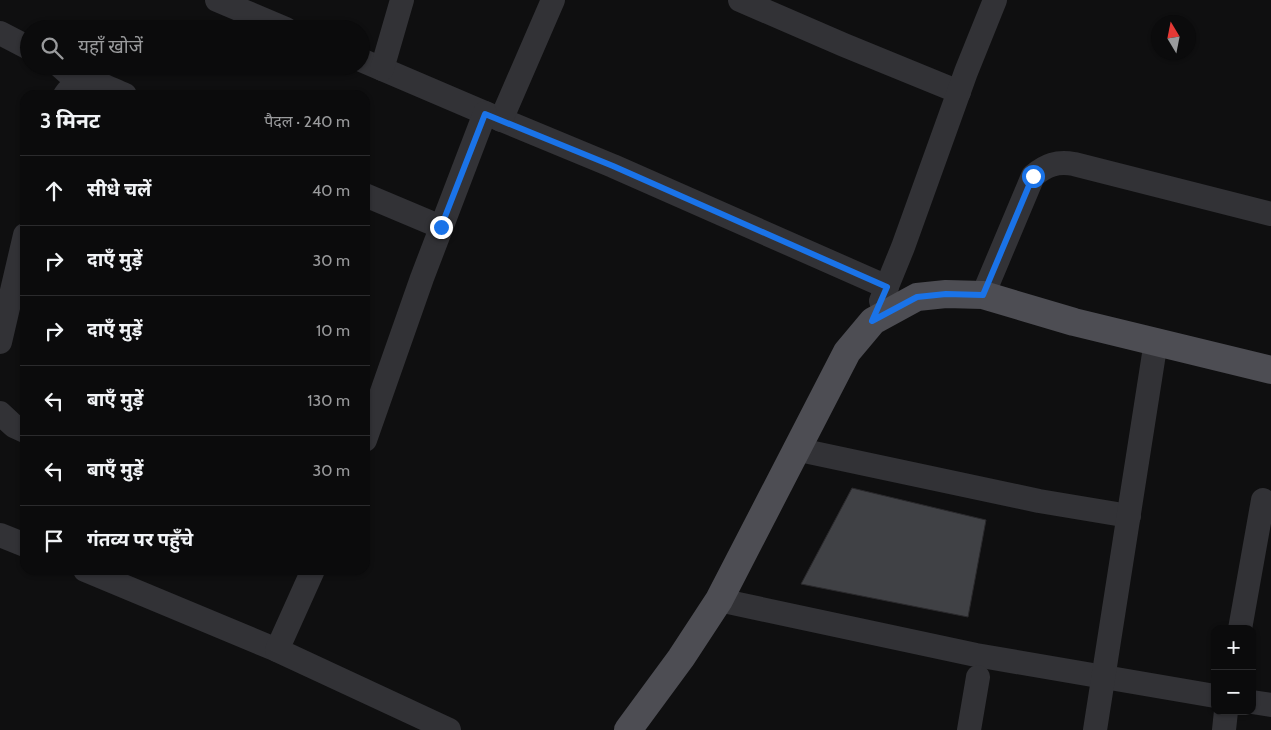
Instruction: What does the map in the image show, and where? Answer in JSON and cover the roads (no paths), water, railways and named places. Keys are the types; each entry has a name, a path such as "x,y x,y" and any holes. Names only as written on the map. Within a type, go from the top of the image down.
{"main road":[{"path":"628,730 681,658 719,600 846,352 872,321 917,297 946,294 983,295 1074,322 1271,370"}],"street":[{"path":"217,0 265,20"},
{"path":"402,0 372,64 493,117 613,166 887,287"},
{"path":"370,426 441,227 493,117 553,0"},
{"path":"740,0 959,92"},
{"path":"872,321 903,247 959,92 995,0"},
{"path":"0,33 20,43"},
{"path":"64,75 71,89 84,81 112,90"},
{"path":"983,295 1033,176 1044,167 1063,162 1068,163 1271,214"},
{"path":"370,197 441,227"},
{"path":"0,342 20,256"},
{"path":"1095,730 1156,341"},
{"path":"0,413 14,426 20,429"},
{"path":"795,449 1039,501 1129,516"},
{"path":"1241,625 1263,500"},
{"path":"0,535 20,543"},
{"path":"97,575 277,650 449,730"},
{"path":"277,650 311,575"},
{"path":"719,600 976,655 1211,695"},
{"path":"969,730 978,677"},
{"path":"1256,703 1271,705"},
{"path":"1224,730 1226,715"}]}
